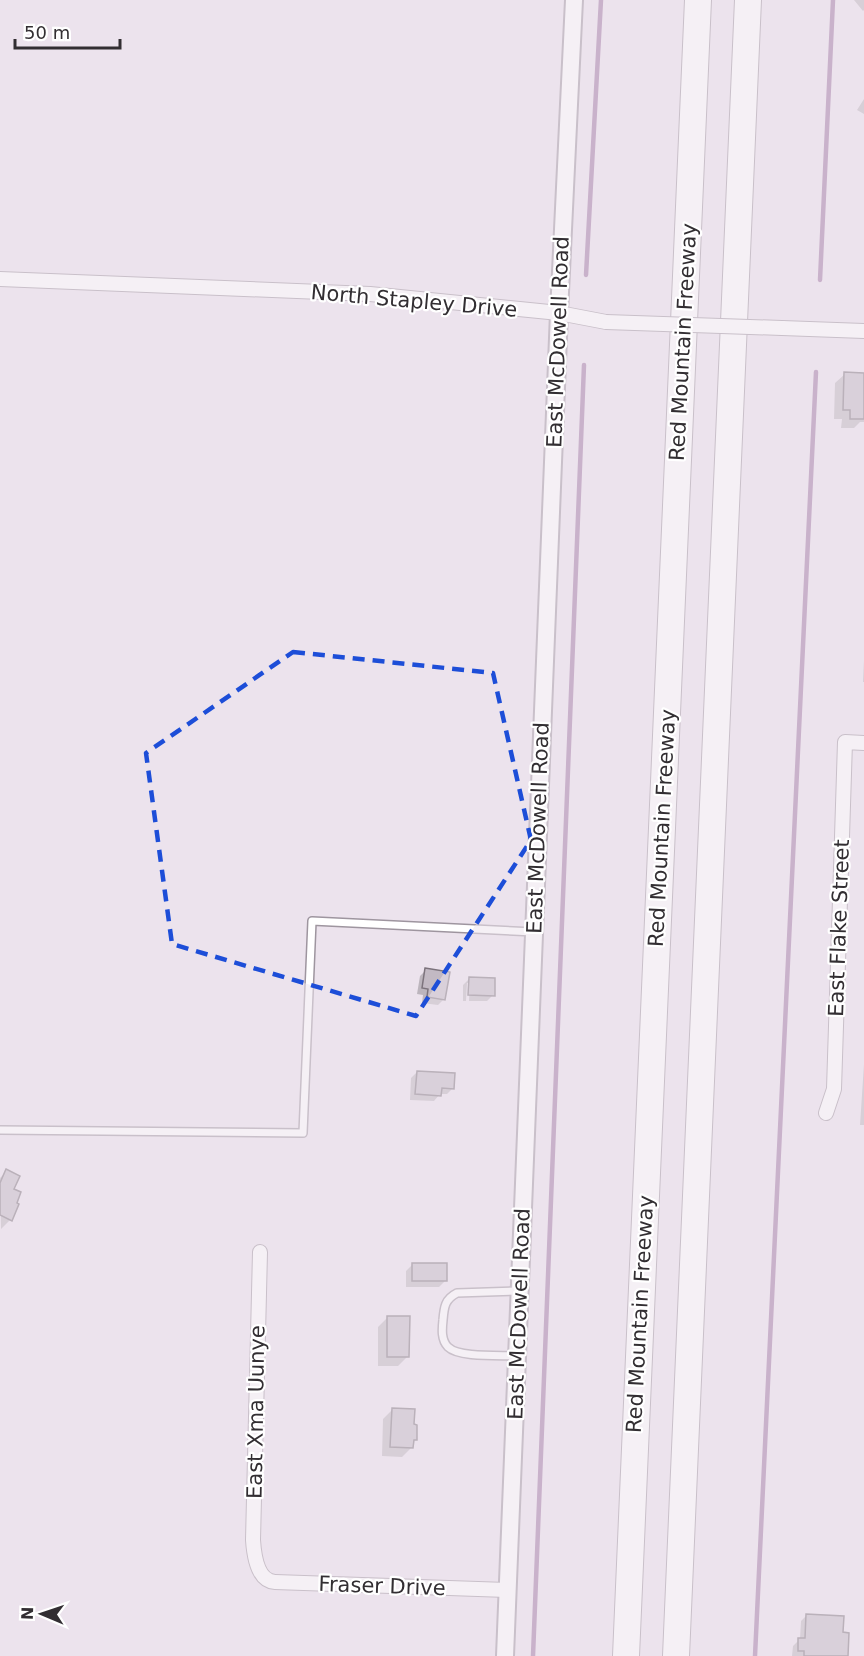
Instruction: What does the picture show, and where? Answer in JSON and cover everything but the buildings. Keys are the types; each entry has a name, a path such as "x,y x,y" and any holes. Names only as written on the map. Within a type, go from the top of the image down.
{"highway":[{"name":"Red Mountain Freeway","path":"626,1656 698,0"},
{"path":"676,1656 748,0"}],"street":[{"name":"East McDowell Road","path":"505,1656 559,313 574,0"},
{"name":"North Stapley Drive","path":"0,279 370,294 559,313 606,322 864,331"},
{"name":"East Flake Street","path":"826,1113 834,1089 845,742 864,743"},
{"name":"East Xma Uunye","path":"260,1252 253,1540 261,1572"},
{"name":"Fraser Drive","path":"261,1572 268,1582 507,1590"}],"lane":[{"path":"0,1130 303,1132 312,921 534,932"},
{"path":"517,1356 457,1352 447,1346 442,1335 444,1310 448,1298 457,1293 519,1291"}],"highlighted area":[{"path":"293,652 493,673 531,840 416,1016 172,944 146,753"}],"waterway":[{"path":"586,275 601,0"},
{"path":"820,280 833,0"},
{"path":"533,1656 584,365"},
{"path":"755,1656 816,372"}]}
